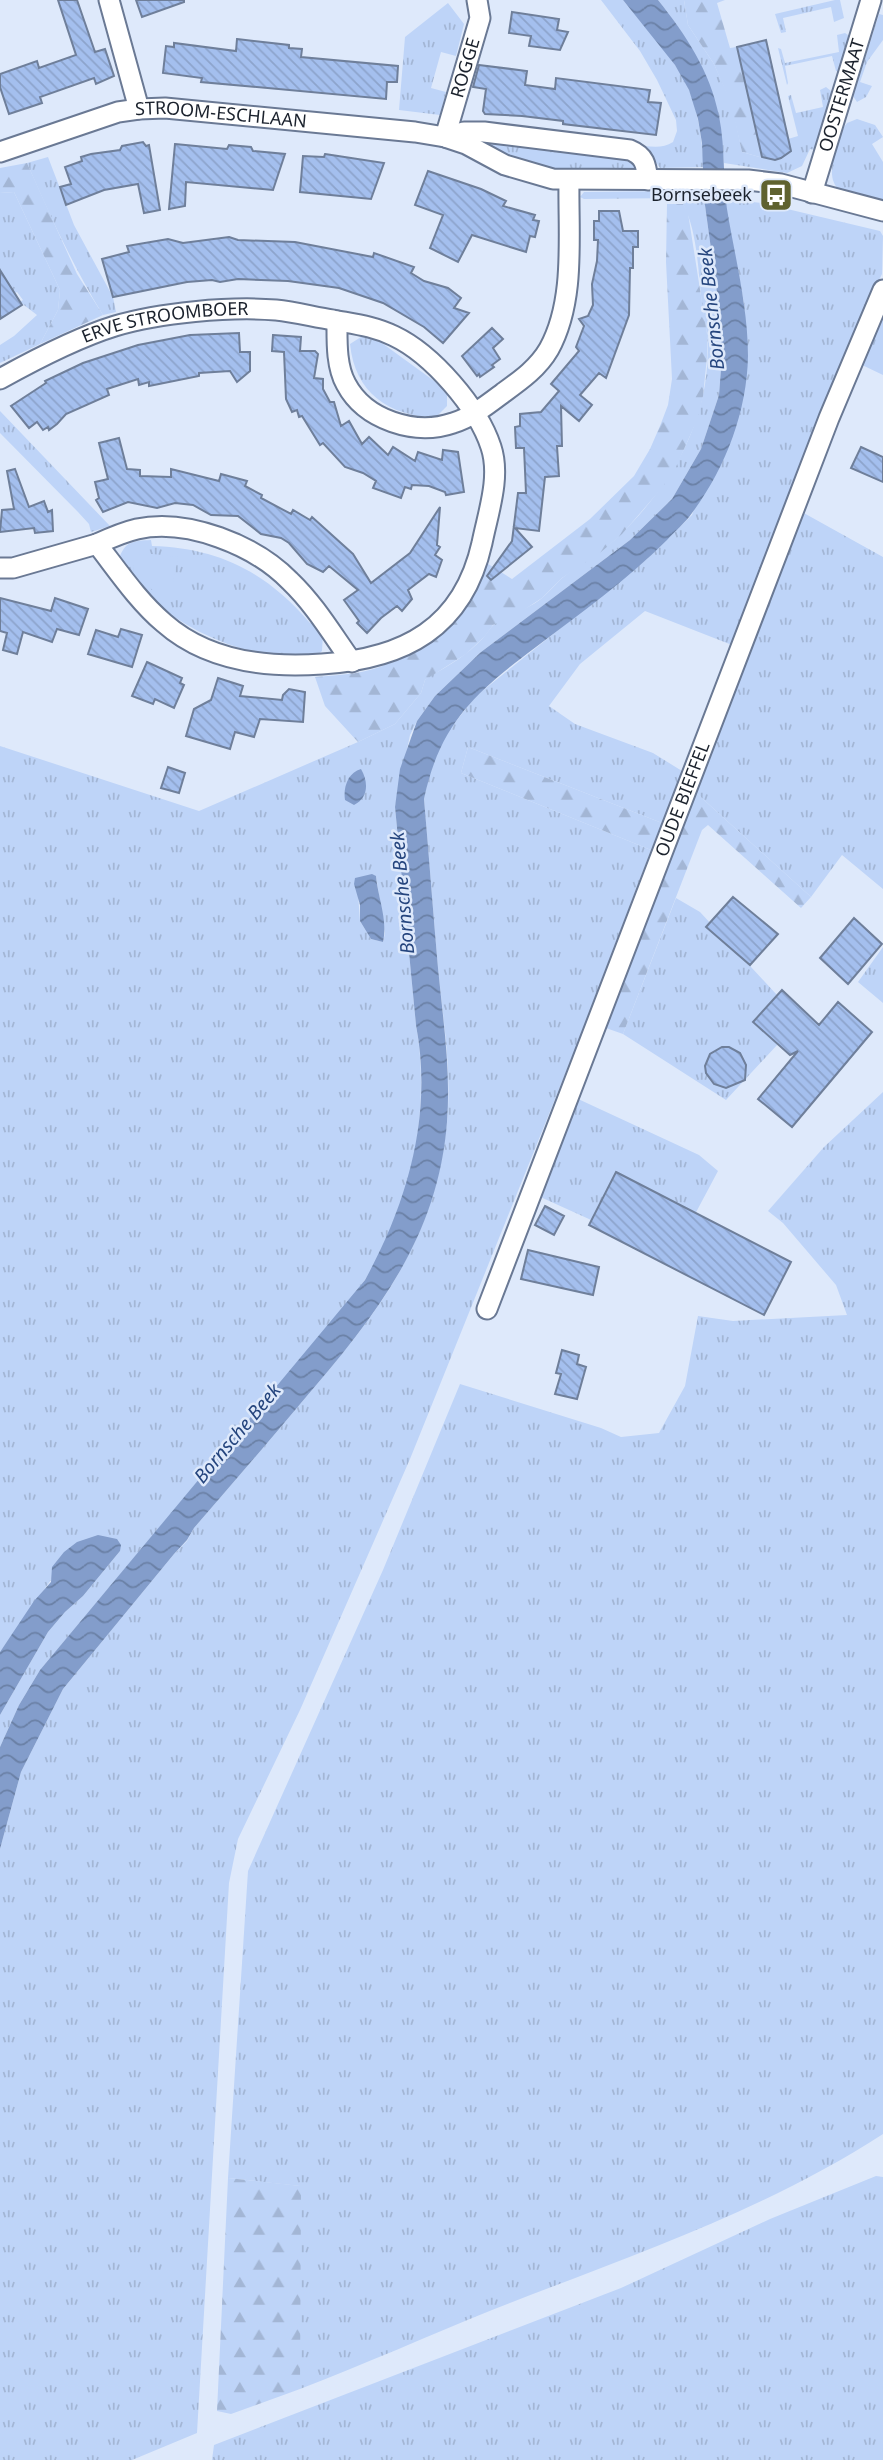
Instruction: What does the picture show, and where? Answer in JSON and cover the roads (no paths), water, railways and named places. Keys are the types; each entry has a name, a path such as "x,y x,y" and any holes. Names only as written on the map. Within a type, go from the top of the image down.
{"street":[{"path":"109,0 139,109"},
{"name":"ROGGE","path":"445,137 480,18 477,0"},
{"name":"OOSTERMAAT","path":"812,193 871,0"},
{"name":"STROOM-ESCHLAAN","path":"0,152 118,112 139,109 192,111 445,137 536,176 569,181 730,179 781,184 883,211"},
{"name":"STROOM-ESCHLAAN","path":"445,137 464,132 484,132 630,150 639,154 646,164 648,180"},
{"path":"337,321 337,347 346,384 370,412 398,424 430,428 452,424 474,414 531,373 549,348 563,310 568,284 569,181"},
{"name":"OUDE BIEFFEL","path":"486,1309 824,431 883,290"},
{"name":"ERVE STROOMBOER","path":"0,379 115,326 148,318 212,311 275,310 372,327 408,344 443,374 474,414 492,448 495,483 478,562 463,595 444,620 417,638 393,651 352,662 289,666 255,664 209,650 165,625 97,544"},
{"path":"0,568 13,568 97,544 139,528 183,527 228,541 258,557 288,578 312,604 352,662"}],"water":[{"path":"623,0 658,0 696,54 715,100 721,129 727,208 742,288 748,339 747,377 739,419 715,478 683,524 620,582 495,679 463,711 440,750 424,799 448,1083 447,1122 441,1164 431,1203 398,1274 353,1340 194,1528 187,1540 63,1689 21,1772 0,1849 0,1747 19,1705 40,1670 365,1280 394,1220 413,1157 421,1091 395,807 400,769 417,721 435,696 481,652 630,540 672,499 701,449 719,395 722,356 698,119 689,90 675,65"},
{"path":"361,769 366,790 354,805 345,800 345,790 350,777"},
{"path":"372,874 376,876 384,917 383,942 371,939 360,921 360,905 354,884 355,878"},
{"path":"98,1535 117,1539 121,1545 120,1551 83,1596 48,1632 0,1715 0,1652 34,1601 51,1582 52,1567 64,1552 77,1542"}],"place":[{"name":"Bornsebeek","path":"776,195"}],"water label":[{"name":"Bornsche Beek","path":"711,309"},
{"name":"Bornsche Beek","path":"402,893"},
{"name":"Bornsche Beek","path":"237,1433"}]}
